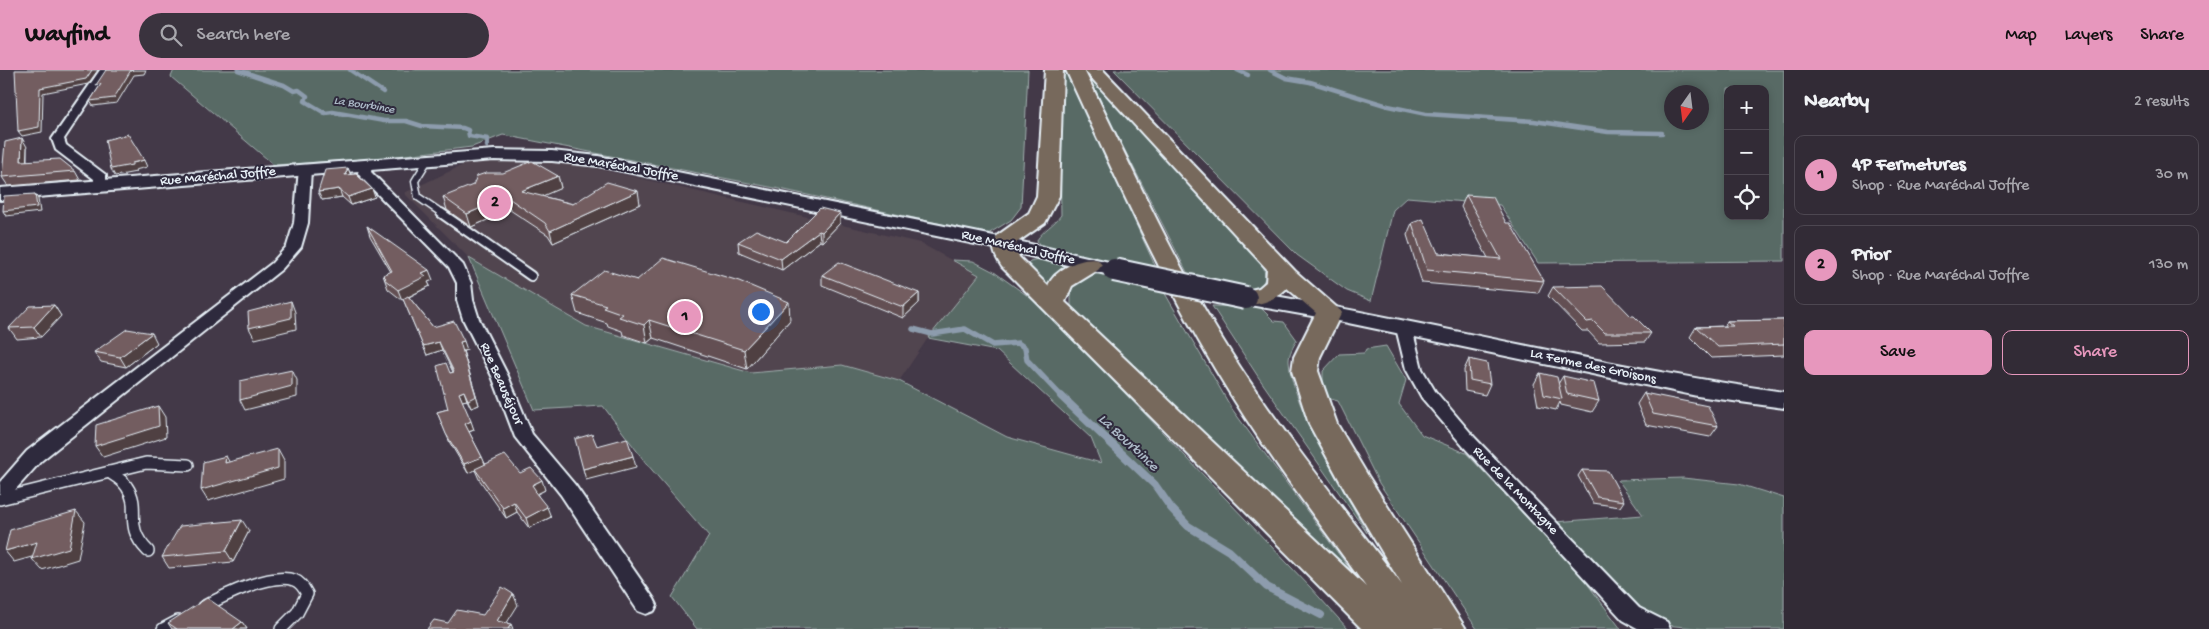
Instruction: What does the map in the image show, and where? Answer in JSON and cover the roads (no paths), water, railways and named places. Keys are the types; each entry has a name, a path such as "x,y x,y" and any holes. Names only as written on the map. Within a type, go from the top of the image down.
{"main road":[{"path":"1054,70 1048,196 1043,214 1004,244 1006,255 1017,270 1053,302 1385,629"},
{"path":"1075,70 1170,267 1228,369 1300,475 1416,629"},
{"path":"1093,70 1279,266 1329,312 1307,357 1305,371 1324,424 1357,484 1448,629"},
{"name":"Rue Maréchal Joffre","path":"0,194 494,155 552,156 598,161 1004,244 1090,265 1246,298"},
{"path":"1053,302 1061,282 1090,265"},
{"path":"1246,298 1268,294 1278,284 1279,266"},
{"name":"La Ferme des Groisons","path":"1246,298 1329,312 1696,388 1784,400"}],"street":[{"path":"100,187 101,178 60,147 58,139 105,70"},
{"name":"Rue Beauséjour","path":"366,164 364,173 379,190 456,265 464,283 465,300 471,319 500,376 524,437 568,490 634,590 646,605"},
{"path":"0,494 34,456 277,266 294,247 302,223 305,169"},
{"name":"Rue de la Montagne","path":"1404,328 1414,369 1428,394 1468,442 1630,614 1659,629"}],"lane":[{"path":"428,160 416,181 418,197 531,276"},
{"path":"0,499 146,464 188,465"},
{"path":"109,472 127,486 133,502 131,520 136,542 148,550"},
{"path":"163,629 238,591 271,581 290,579 302,584 308,594 305,603 293,619 281,629"}],"waterway":[{"name":"La Bourbince","path":"238,70 284,85 294,91 299,90 307,96 305,101 325,113 333,112 384,121 406,121 422,126 463,128 468,130 469,136 488,139 487,146"},
{"path":"350,70 383,92"},
{"path":"1237,70 1248,75"},
{"path":"1270,70 1286,78 1310,82 1388,106 1426,114 1534,121 1608,132 1662,133"},
{"name":"La Bourbince","path":"913,329 932,334 965,329 993,345 1018,343 1025,348 1027,360 1062,396"},
{"name":"La Bourbince","path":"1062,396 1155,485 1171,508 1188,526 1229,551 1267,587 1321,615"}],"place":[{"name":"Prior","path":"495,203"},
{"name":"4P Fermetures","path":"685,317"}]}
